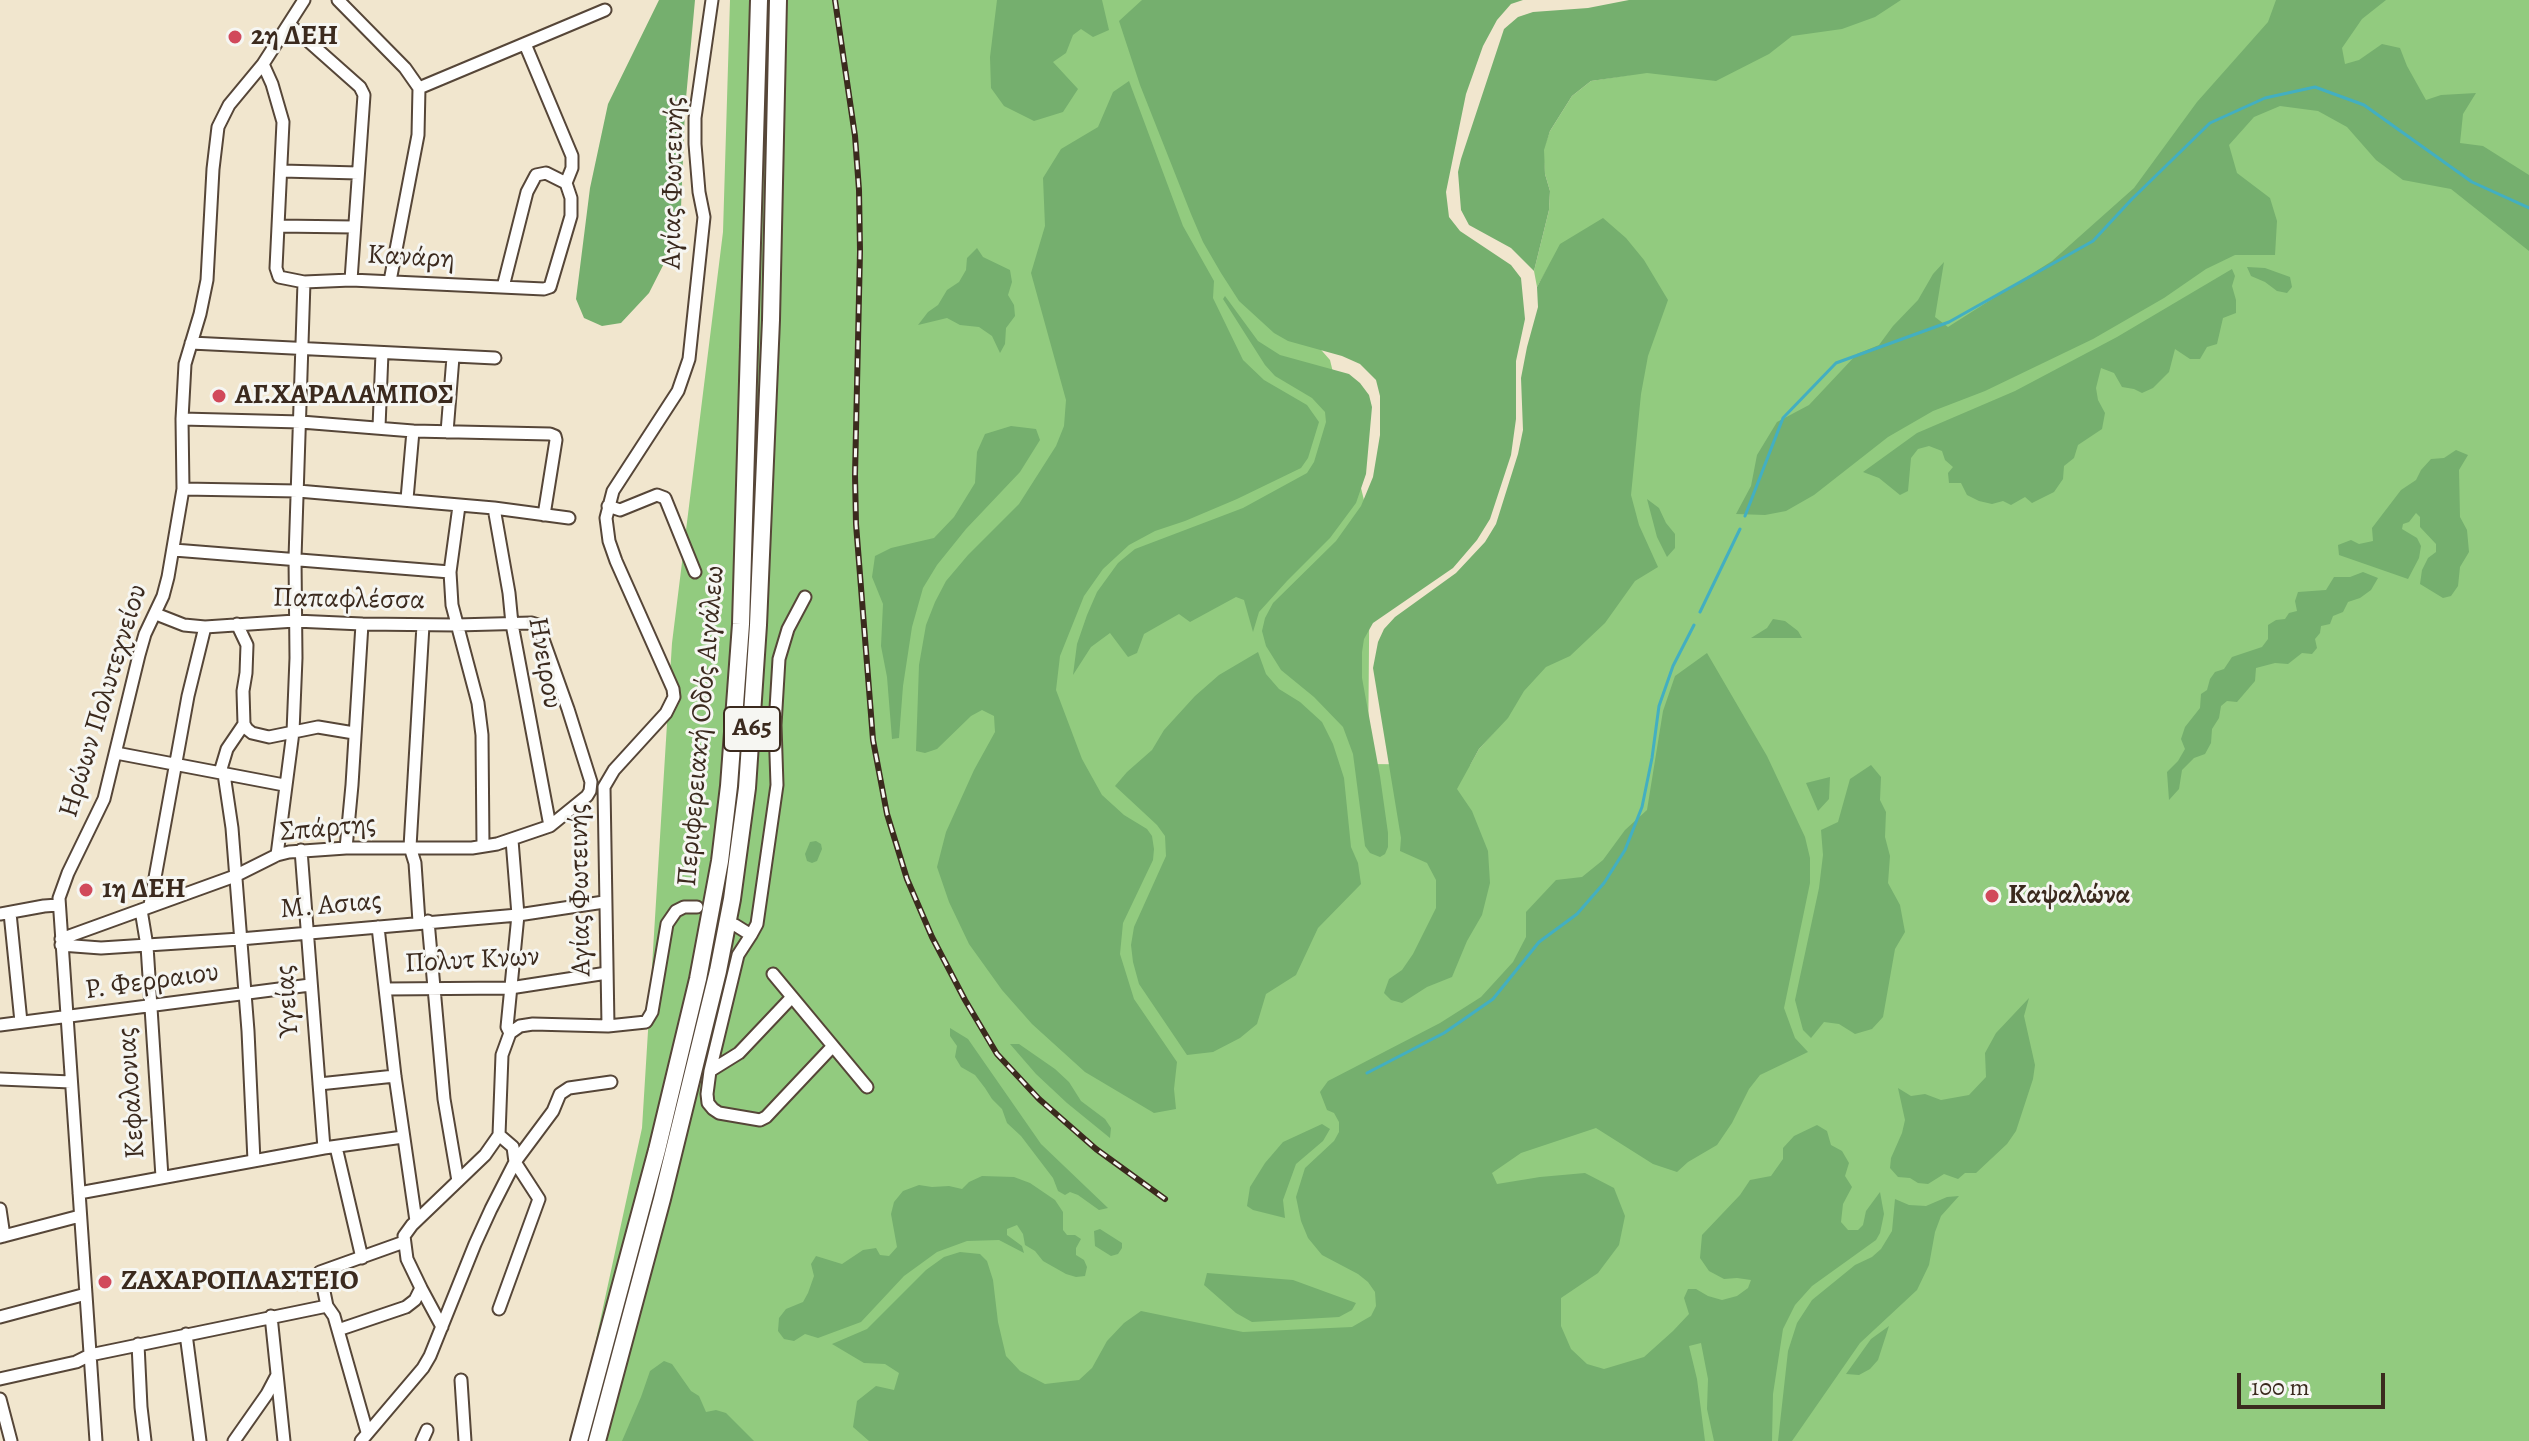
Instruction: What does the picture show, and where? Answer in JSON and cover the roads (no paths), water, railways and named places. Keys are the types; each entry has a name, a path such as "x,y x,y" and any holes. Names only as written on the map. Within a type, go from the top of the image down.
{"highway":[{"name":"Περιφερειακή Οδός Αιγάλεω","path":"579,1441 657,1150 698,979 720,861 741,624 759,0"},
{"name":"Περιφερειακή Οδός Αιγάλεω","path":"597,1441 666,1184 715,985 732,899 747,788 758,625 771,320 778,0"}],"street":[{"name":"Ηρώων Πολυτεχνείου","path":"96,1441 58,905 60,891 104,799 139,655 148,626 156,614 174,550 183,489 185,364 207,280 218,127 229,105 263,64 304,0"},
{"path":"338,0 405,68 419,88 416,146 390,281"},
{"name":"Αγίας Φωτεινής","path":"608,1026 604,787 614,770 666,713 674,697 616,561 606,528 608,506 613,491 678,391 689,359 704,217 699,192 695,118 712,0"},
{"path":"419,88 605,10"},
{"path":"289,24 360,87 364,95 351,280"},
{"path":"503,287 527,192 536,175 546,173 566,183 572,168 572,156 525,44"},
{"path":"263,64 283,122 278,226 354,227"},
{"path":"282,171 358,173"},
{"name":"Κανάρη","path":"278,226 276,268 279,277 304,282 390,281 544,289 550,287 571,216 571,198 566,183"},
{"path":"277,855 293,732 304,282"},
{"path":"191,343 495,358"},
{"path":"379,427 382,353"},
{"path":"447,432 453,357"},
{"path":"182,419 301,422 413,431 555,436 544,515"},
{"path":"407,499 413,431"},
{"path":"183,489 298,491 407,499 569,518"},
{"path":"608,506 620,510 654,496 662,496 695,572"},
{"path":"459,506 450,572 456,625 478,703 482,735 483,846"},
{"name":"Ηνειρου","path":"494,508 550,826"},
{"path":"174,550 450,572"},
{"path":"805,597 788,629 779,659 775,714 777,785 757,924 738,955 710,1071 708,1103 719,1113 760,1120 832,1047"},
{"name":"Παπαφλέσσα","path":"156,614 184,625 205,627 295,621 538,625 591,782"},
{"path":"237,624 247,645 248,657 243,691 244,724 221,769 232,828 248,1031 254,1161"},
{"path":"346,848 362,624"},
{"path":"423,625 410,847 435,990 444,1099 458,1181"},
{"name":"Κεφαλονιας","path":"162,1177 146,908 188,696 205,627"},
{"path":"244,724 252,733 269,737 318,727 354,733"},
{"path":"116,753 284,785"},
{"name":"Σπάρτης","path":"61,942 235,876 277,855 301,850 346,848 458,849 512,840 550,826 587,796 591,782"},
{"path":"510,1033 507,1027 518,915 512,840"},
{"name":"Υγείας","path":"301,850 319,1084 330,1148 362,1258"},
{"name":"Μ. Ασιας","path":"61,942 101,948 147,946 518,915 604,902"},
{"path":"21,1022 5,914 58,905"},
{"path":"442,1327 407,1259 404,1236 485,1155 499,1135 502,1055 510,1033 520,1026 533,1024 608,1026 646,1022 650,1017 667,924 676,911 684,907 697,907"},
{"path":"735,925 751,935"},
{"path":"378,927 416,1221"},
{"name":"Πολυτ Κνων","path":"386,989 510,988 607,973"},
{"path":"773,974 867,1087"},
{"name":"Ρ. Φερραιου","path":"0,1025 310,985"},
{"path":"710,1071 739,1053 792,997"},
{"path":"319,1084 395,1076"},
{"path":"0,1079 71,1082"},
{"path":"364,1436 423,1368 475,1244 515,1162 553,1111 563,1090 611,1082"},
{"path":"499,1135 513,1147 515,1162 537,1192 539,1205 499,1309"},
{"path":"79,1193 403,1137"},
{"path":"0,1209 2,1236 80,1216"},
{"path":"364,1436 320,1272 404,1242"},
{"path":"338,1330 406,1307 415,1300 421,1288"},
{"path":"0,1317 86,1294"},
{"path":"0,1379 138,1344 327,1306"},
{"path":"271,1316 284,1441"},
{"path":"186,1334 200,1441"},
{"path":"138,1344 145,1441"},
{"path":"234,1441 279,1373"},
{"path":"461,1380 465,1441"},
{"path":"0,1399 11,1441"}],"waterway":[{"path":"1745,516 1783,418 1836,363 1949,322 2093,241 2210,123 2265,98 2315,87 2364,105 2472,182 2529,208"},
{"path":"1700,612 1740,529"},
{"path":"1367,1073 1444,1033 1493,999 1539,942 1577,914 1604,883 1625,850 1642,807 1659,706 1673,666 1694,625"}],"railway":[{"path":"835,0 855,136 859,190 856,524 873,740 887,814 907,879 932,937 997,1054 1039,1099 1096,1149 1165,1199"}],"place":[{"name":"2η ΔΕΗ","path":"235,37"},
{"name":"ΑΓ.ΧΑΡΑΛΑΜΠΟΣ","path":"219,396"},
{"name":"1η ΔΕΗ","path":"86,890"},
{"name":"Καψαλώνα","path":"1992,896"},
{"name":"ΖΑΧΑΡΟΠΛΑΣΤΕΙΟ","path":"105,1282"}]}
